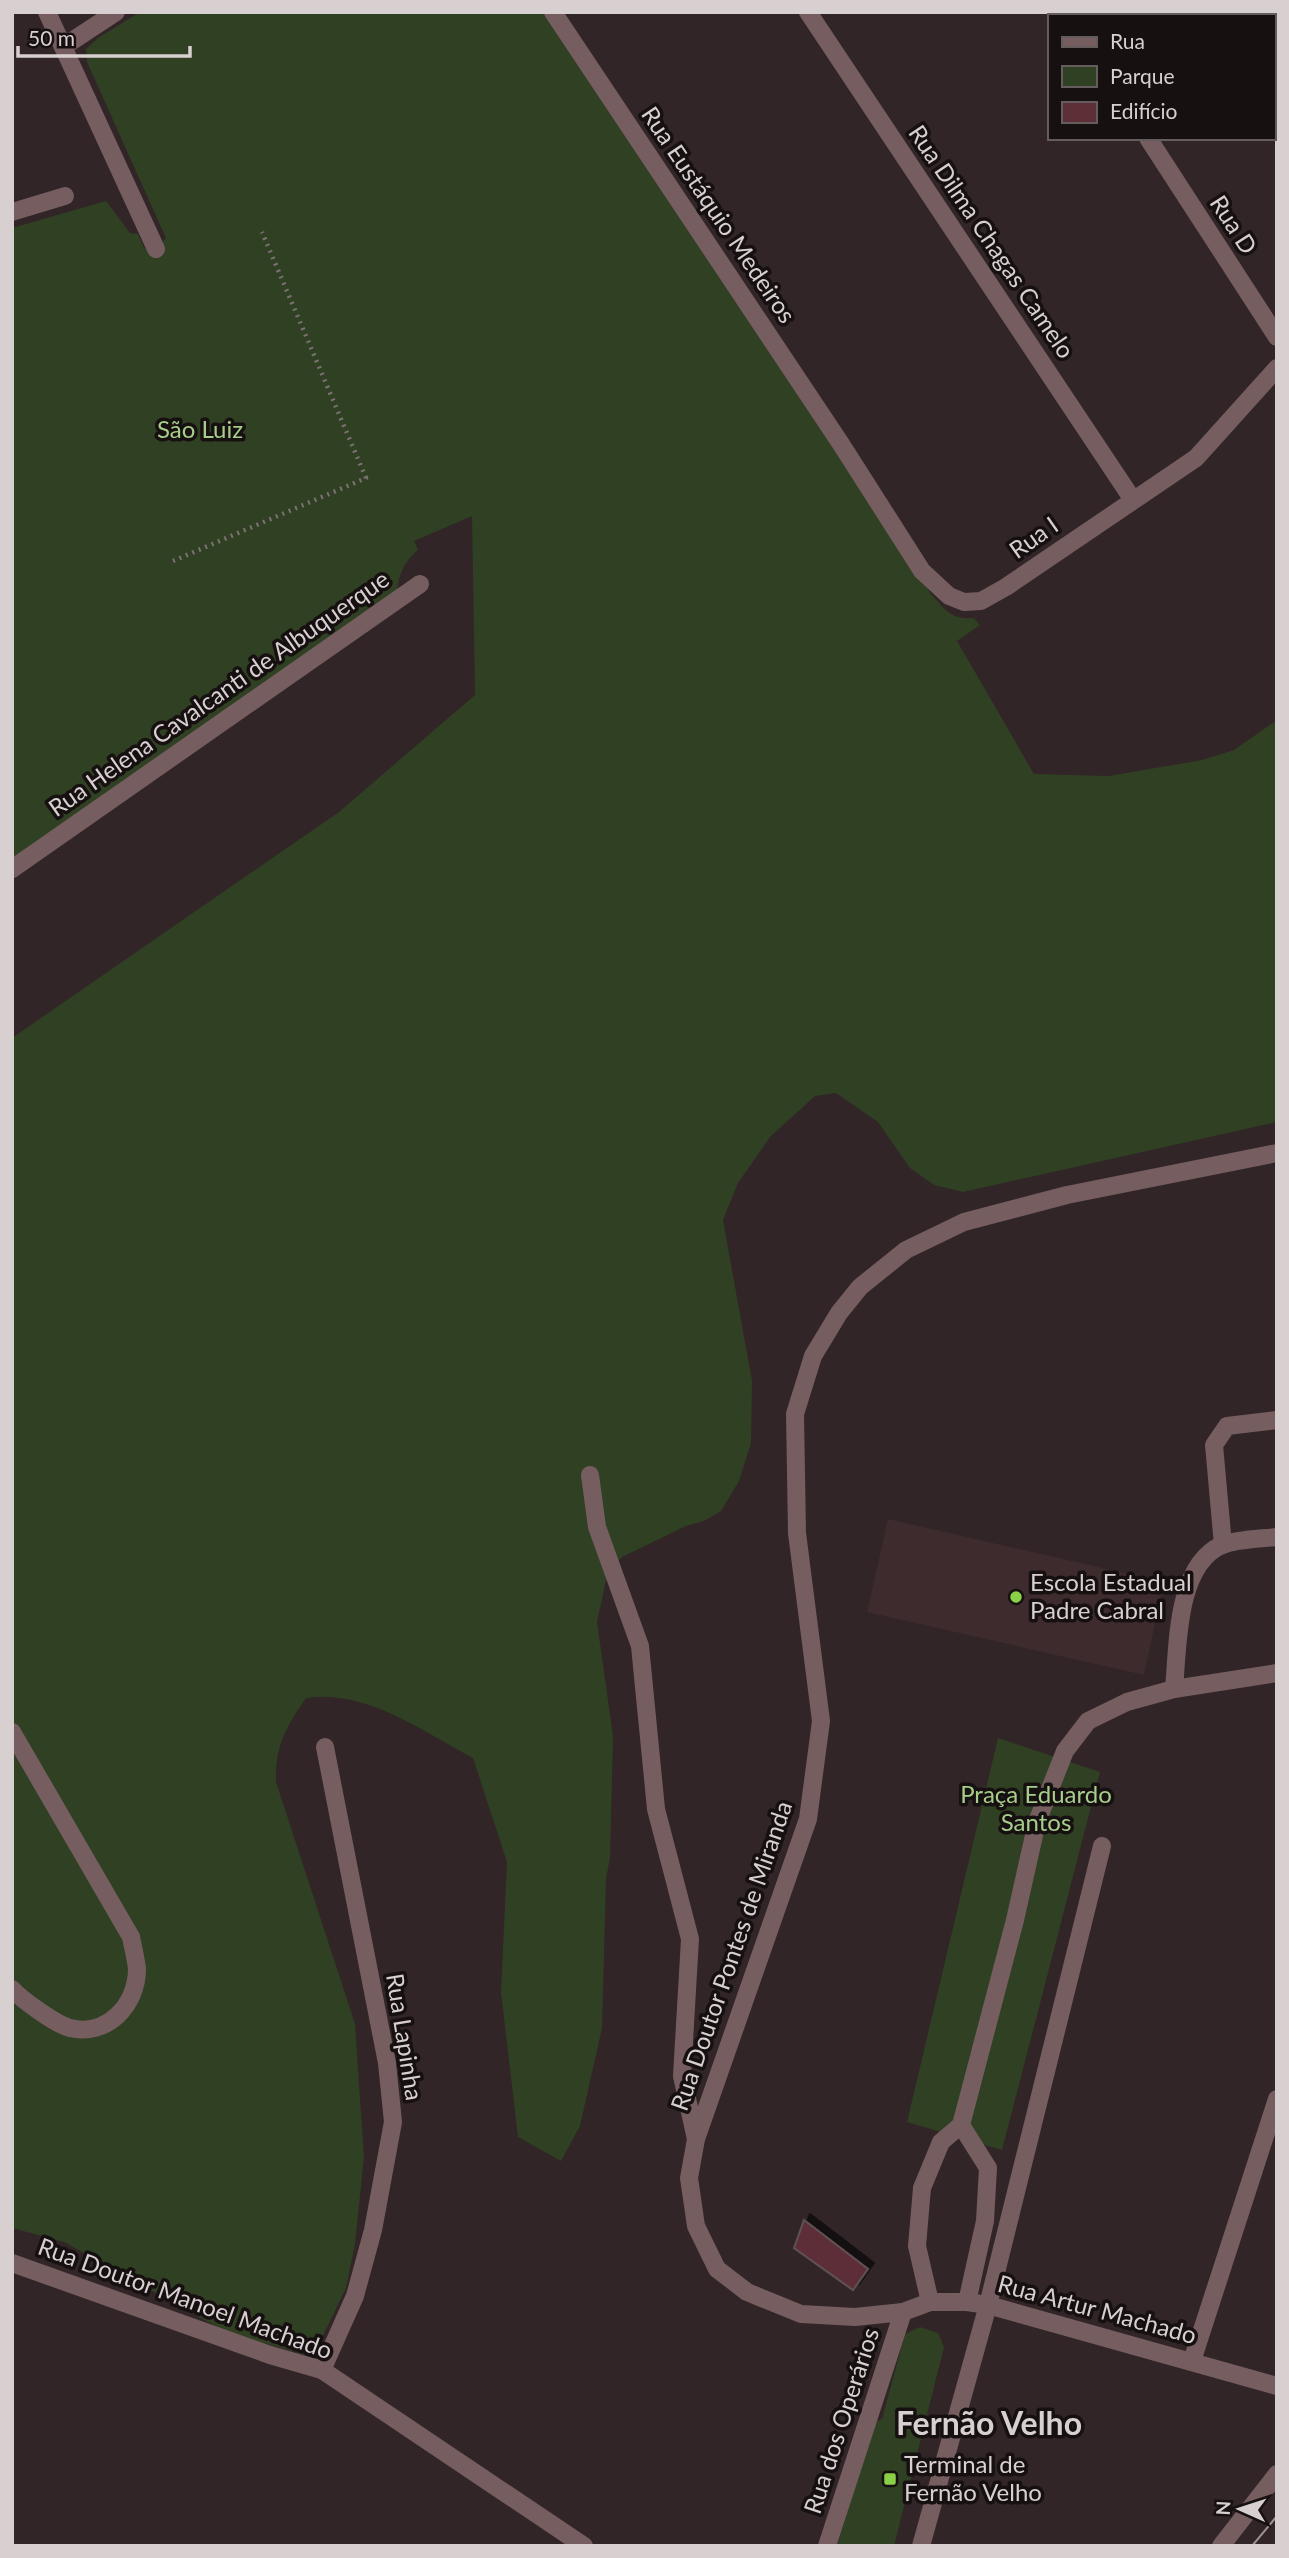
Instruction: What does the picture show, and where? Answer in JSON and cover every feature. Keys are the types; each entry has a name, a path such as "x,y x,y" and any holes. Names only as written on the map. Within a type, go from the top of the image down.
{"street":[{"path":"47,12 156,249"},
{"path":"63,47 116,12"},
{"name":"Rua Eustáquio Medeiros","path":"554,12 841,444"},
{"name":"Rua Dilma Chagas Camelo","path":"808,12 1133,500"},
{"name":"Rua D","path":"1149,140 1277,337"},
{"path":"12,212 65,196"},
{"name":"Rua I","path":"841,444 922,571 949,596 964,601 981,600 1006,587 1196,458 1277,368"},
{"name":"Rua Helena Cavalcanti de Albuquerque","path":"12,869 420,584"},
{"name":"Rua Doutor Pontes de Miranda","path":"904,2312 855,2316 801,2314 747,2292 717,2269 696,2226 689,2178 696,2139 808,1819 821,1721 797,1532 794,1414 813,1356 839,1313 860,1287 906,1250 964,1222 1067,1195 1277,1153"},
{"path":"1223,1545 1214,1445 1227,1426 1277,1420"},
{"name":"Rua Doutor Pontes de Miranda","path":"590,1475 597,1527 640,1646 656,1809 690,1939 682,2076 696,2139"},
{"path":"1174,1689 1184,1602 1192,1574 1204,1557 1223,1545 1277,1537"},
{"path":"930,2302 917,2246 922,2188 941,2142 961,2125 1015,1920 1037,1822 1065,1751 1088,1721 1127,1702 1174,1689 1277,1673"},
{"path":"12,1732 131,1937 137,1970 130,2002 120,2015 96,2029 69,2028 22,2000 12,1989"},
{"name":"Rua Lapinha","path":"322,2370 355,2296 373,2230 393,2122 387,2063 324,1747"},
{"path":"921,2546 988,2305 1102,1846"},
{"path":"1192,2361 1277,2099"},
{"path":"961,2125 988,2168 985,2221 967,2302"},
{"name":"Rua Doutor Manoel Machado","path":"12,2263 270,2355 322,2370 584,2546"},
{"name":"Rua Artur Machado","path":"904,2312 930,2302 988,2305 1277,2386"},
{"name":"Rua dos Operários","path":"827,2546 904,2312"},
{"path":"1221,2546 1277,2474"}],"path":[{"path":"173,561 366,478 262,232"}],"shaded area":[{"name":"Escola Estadual Padre Cabral","path":"888,1519 1164,1582 1144,1675 867,1612"}],"green space":[{"name":"São Luiz","path":"140,12 545,12 931,594 949,613 974,618 980,625 957,641 1034,774 1109,776 1202,760 1234,750 1277,720 1277,1122 963,1192 934,1185 910,1168 878,1122 836,1093 815,1096 770,1137 738,1183 723,1220 752,1381 751,1443 739,1481 721,1511 622,1557 608,1571 597,1622 613,1736 602,2028 580,2126 561,2161 518,2137 501,1992 507,1862 473,1758 393,1714 350,1700 306,1698 293,1718 283,1737 277,1758 276,1782 355,2024 364,2157 355,2244 346,2288 320,2342 306,2355 228,2333 64,2242 12,2228 12,1038 339,812 475,695 472,516 414,541 418,550 403,568 397,590 12,860 12,228 106,201 130,233 138,234 144,248 156,249 166,238 87,62 86,49 98,38"},
{"name":"Praça Eduardo Santos","path":"998,1738 1100,1772 1002,2150 907,2122"},
{"path":"920,2327 938,2333 944,2347 894,2546 837,2546 875,2422 882,2419 905,2334"}],"building":[{"path":"804,2220 868,2269 853,2290 794,2248"}],"tram line":[{"path":"1252,2546 1277,2516"}],"place":[{"name":"Escola Estadual Padre Cabral","path":"1016,1597"},
{"name":"Terminal de Fernão Velho","path":"890,2479"}],"district":[{"name":"Fernão Velho","path":"989,2424"}]}
